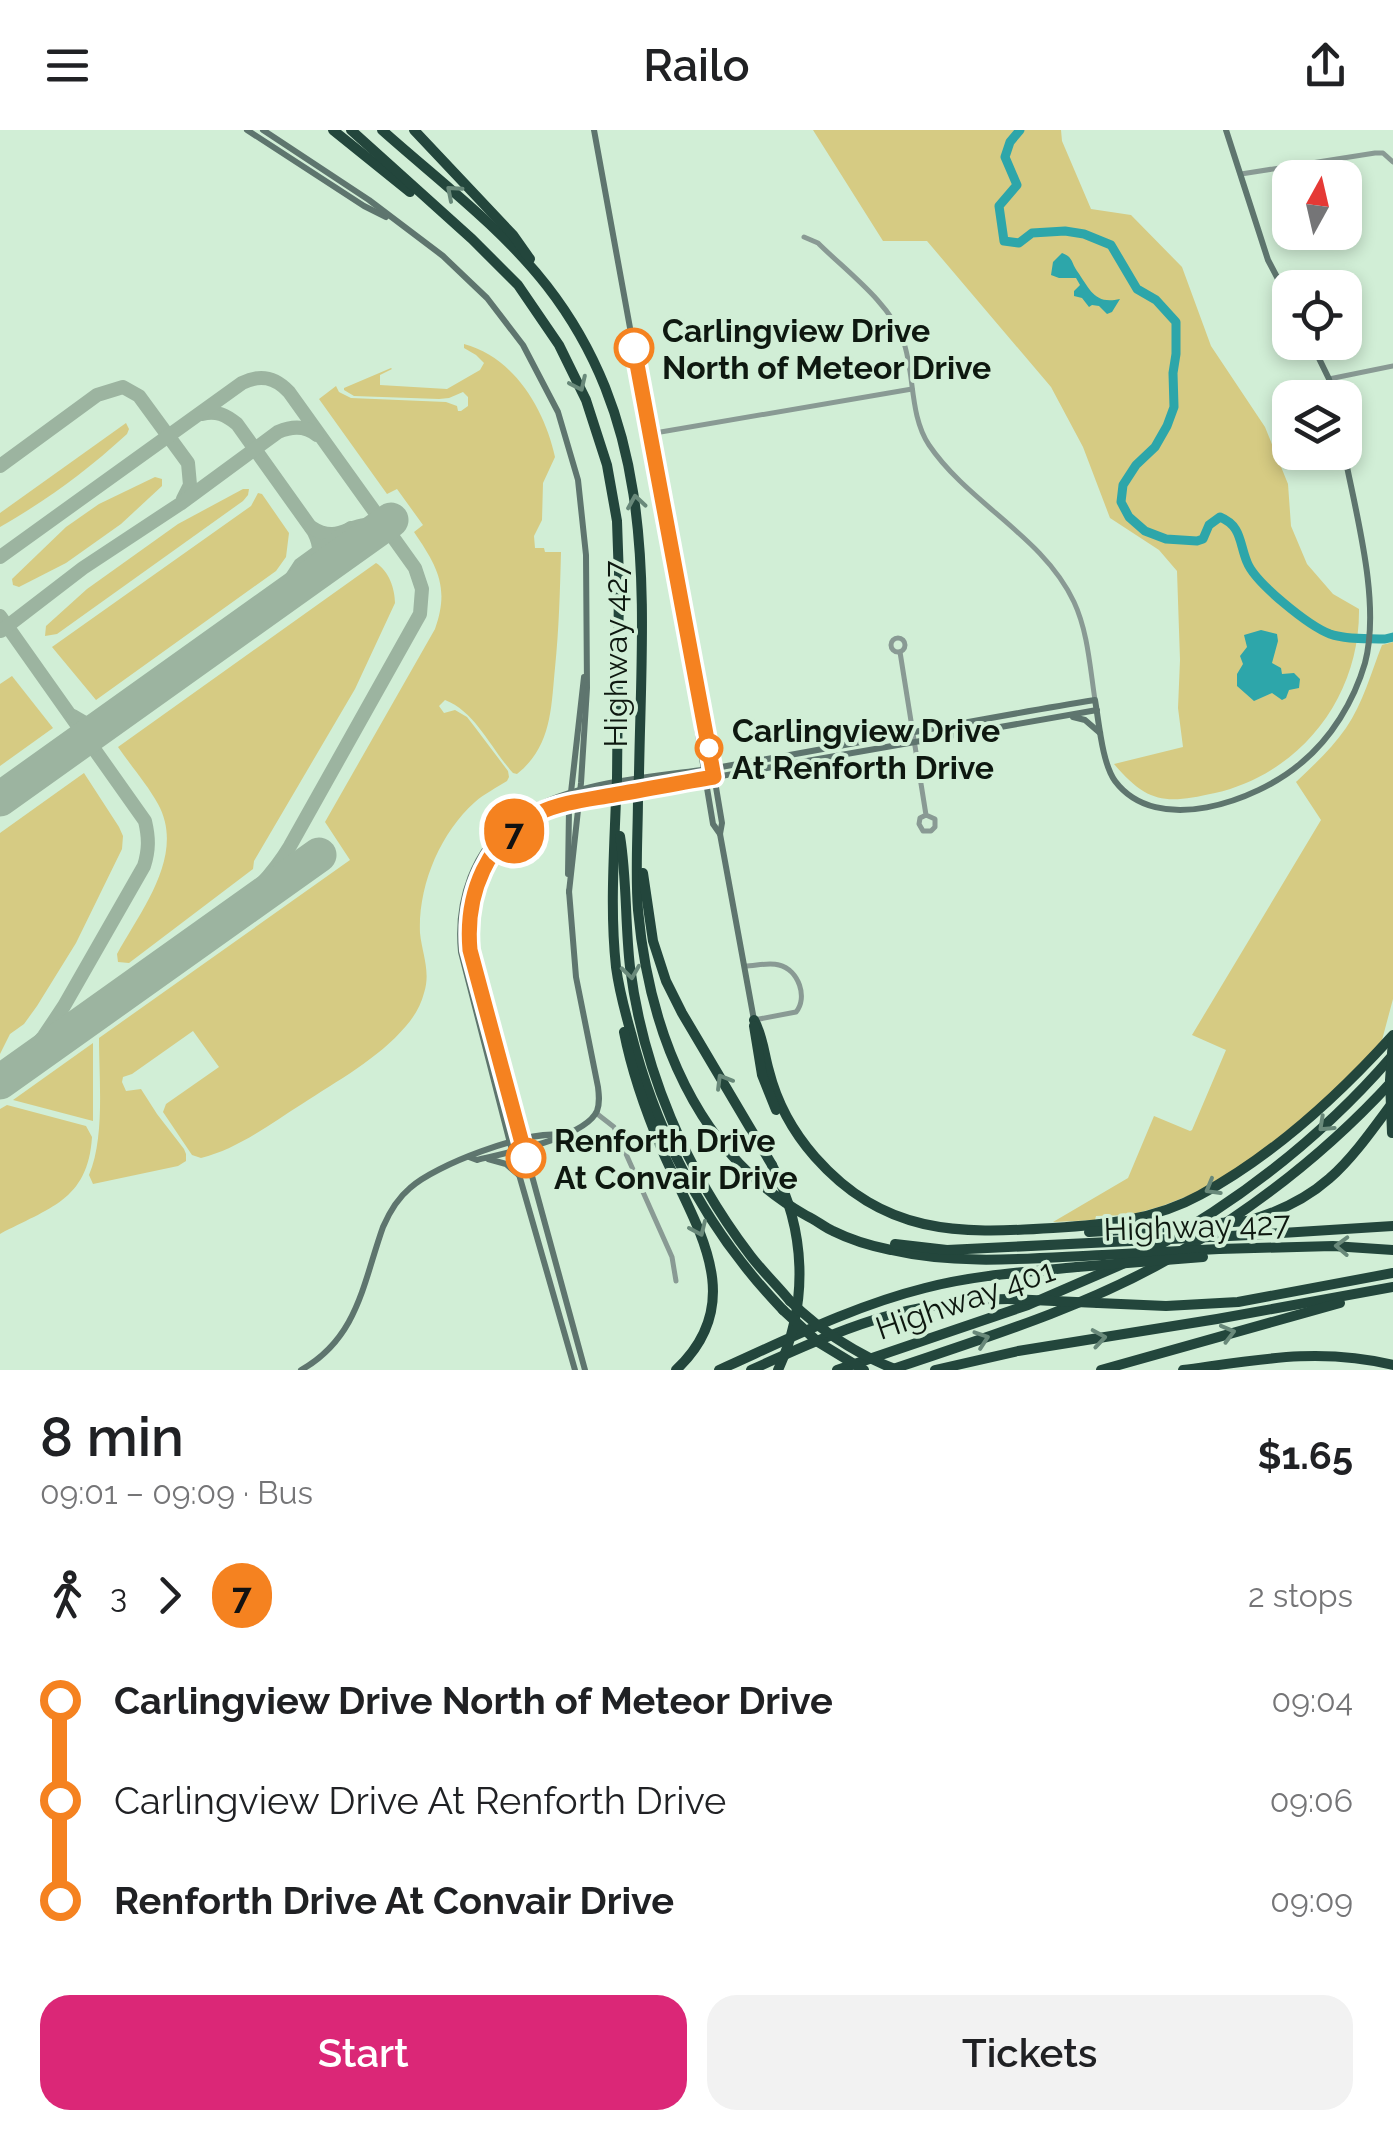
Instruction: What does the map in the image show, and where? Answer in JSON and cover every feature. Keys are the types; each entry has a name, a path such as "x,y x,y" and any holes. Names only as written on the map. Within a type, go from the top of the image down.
{"highway":[{"path":"333,130 472,240"},
{"name":"Highway 427","path":"351,130 506,272 544,322 580,385 601,441 618,546 614,916 617,971 642,1073 679,1164 721,1236 760,1286 787,1305 818,1342 864,1370"},
{"name":"Highway 427","path":"382,130 496,232 546,286 578,332 605,388 621,434 639,521 642,574 637,889 642,946 656,1010 676,1068 694,1104 730,1154 774,1195 848,1238 932,1258 983,1260 1346,1246 1393,1250"},
{"path":"414,130 513,234 546,286"},
{"path":"616,803 636,1003 654,1072 683,1144 724,1217 787,1305 845,1345 893,1370"},
{"path":"638,816 648,918 666,981 772,1165 793,1217 798,1244 799,1300 778,1370"},
{"path":"617,971 624,1030 636,1079 652,1128 705,1242 713,1272 713,1299 706,1330 676,1370"},
{"path":"754,1020 774,1089 788,1120 834,1177 896,1216 940,1228 970,1231 1108,1223 1189,1201 1283,1140 1393,1037"},
{"path":"754,1020 753,1032 766,1086 777,1112 791,1136 826,1177 877,1213 912,1227 958,1236 1224,1224 1272,1214 1330,1180 1393,1102"},
{"path":"1393,1037 1393,1142"},
{"name":"Highway 401","path":"837,1370 1028,1306 1152,1249 1210,1215 1278,1166 1326,1124 1393,1055"},
{"name":"Highway 401","path":"893,1370 1086,1300 1184,1250 1290,1177 1337,1137 1393,1080"},
{"path":"813,1219 877,1240 934,1249 1393,1226"},
{"path":"718,1370 855,1310 906,1293 976,1278 1290,1247"},
{"path":"751,1370 838,1331 892,1313 952,1302 1008,1300 1166,1306 1238,1302 1393,1273"},
{"path":"935,1370 1018,1351 1393,1288"},
{"path":"1100,1370 1393,1288"},
{"path":"1183,1370 1315,1354 1393,1364"},
{"path":"1196,1370 1209,1366"}],"street":[{"path":"248,130 364,206 402,226"},
{"path":"263,130 369,200 443,256 487,298 523,345 558,412 578,480 586,555 586,662 569,892 576,977 598,1087 596,1113 578,1129 560,1136 552,1134 524,1144 476,1152 431,1173 404,1193 382,1227 340,1338 324,1356 301,1370"},
{"path":"594,130 697,696 695,706 710,773 713,824 720,834 744,966 754,1020 796,1012 802,1003 800,984 792,972 781,965 744,966"},
{"path":"1226,130 1273,270"},
{"path":"1241,174 1376,153 1383,153 1393,162"},
{"path":"804,237 818,243 894,320 906,350 916,411 927,442 962,482 1050,564 1065,586 1081,624 1109,770 1138,801 1177,811 1239,798 1273,784 1324,740 1352,698 1368,650 1370,621 1347,470"},
{"path":"1320,360 1329,380 1393,366"},
{"path":"649,434 913,389"},
{"path":"900,652 926,815"},
{"path":"913,738 1095,700"},
{"path":"575,1370 511,1147 461,952 460,915 475,866 495,837 518,816 576,791 1097,710"},
{"path":"1067,716 1092,724 1103,742"},
{"path":"585,1370 474,970 468,931 470,908 489,858 510,834 539,814 574,802 710,773"},
{"path":"596,1113 614,1127 672,1257 676,1281"},
{"path":"469,1157 478,1160 511,1147"},
{"path":"484,1158 506,1164 521,1177"}],"shaded area":[{"path":"813,130 1061,130 1091,209 1131,215 1182,267 1211,346 1265,427 1272,444 1272,470 1282,470 1288,484 1291,526 1307,564 1333,594 1359,609 1357,641 1337,701 1299,749 1246,783 1183,799 1148,794 1114,764 1183,747 1178,708 1177,571 1159,550 1110,518 1083,447 1051,387 927,241 883,241"},
{"path":"464,344 482,351 512,373 544,421 555,457 543,483 542,520 534,536 535,548 561,552 552,698 543,739 529,763 513,773 466,713 445,700 439,706 444,713 455,710 467,717 509,777 463,815 434,861 420,915 426,985 417,1011 395,1038 357,1069 266,1128 228,1149 201,1158 192,1155 163,1112 166,1104 219,1067 193,1031 123,1077 122,1082 126,1091 141,1089 184,1149 186,1161 93,1184 89,1175 99,1126 99,1038 350,860 325,822 435,629 441,589 429,556 414,532 423,525 397,489 387,494 319,399 336,386 351,398 446,402 461,411 468,406 468,397 463,392 439,399 354,396 344,388 391,368 380,375 380,385 447,389 480,370 484,363"},
{"path":"126,423 127,434 96,461 0,527 0,513"},
{"path":"155,477 162,479 162,486 121,524 66,563 19,587 13,585 12,579 66,527 99,504"},
{"path":"249,489 243,501 57,634 45,636 46,626 87,589 178,524"},
{"path":"258,493 289,533 286,557 276,571 96,700 52,647 251,506"},
{"path":"376,563 390,581 395,603 355,689 254,861 253,869 129,963 118,962 117,954 157,882 167,843 158,804 118,747"},
{"path":"1393,642 1393,999 1382,1040 1314,1109 1244,1165 1193,1194 1130,1215 1053,1222 1128,1178 1154,1116 1192,1130 1226,1050 1192,1035 1321,820 1296,782 1346,728 1382,645"},
{"path":"12,676 53,728 0,766 0,684"},
{"path":"84,773 119,827 122,849 76,943 37,1006 24,1024 10,1034 0,1054 0,833"},
{"path":"93,1043 93,1121 13,1100"},
{"path":"7,1105 86,1126 92,1137 83,1176 74,1189 49,1209 0,1234 0,1109"}],"water":[{"path":"1062,253 1070,258 1098,298 1120,299 1112,312 1107,314 1099,306 1089,307 1082,298 1074,296 1080,285 1076,278 1051,275 1053,262"},
{"path":"1261,630 1277,634 1272,663 1281,668 1282,674 1294,673 1300,679 1299,688 1289,690 1282,700 1272,693 1254,701 1237,686 1237,674 1243,664 1240,656 1247,647 1244,635"}],"waterway":[{"path":"1020,130 1005,157 1017,185 999,206 1004,241 1019,243 1032,233 1065,231 1111,245 1137,289 1156,300 1176,322 1174,407 1155,447 1123,485 1121,502 1129,517 1145,531 1166,539 1197,541 1220,517 1236,530 1247,562 1260,581 1309,622 1343,637 1393,637"}],"taxiway":[{"path":"0,557 242,383 261,378 273,380 289,392 415,568 422,589 420,614 290,846 257,888 190,947"},
{"path":"0,466 97,395 123,387 139,396 188,463 190,485 183,499"},
{"path":"202,414 221,414 237,424 314,532 318,558 304,582"},
{"path":"1,631 83,568 278,432 298,428 317,435"},
{"path":"311,527 332,534 365,525 386,531"},
{"path":"275,603 300,565 351,528"},
{"path":"0,616 145,821 148,844 144,866 64,1006 8,1077"},
{"path":"73,716 85,723 109,722"}],"runway":[{"path":"0,799 391,520"},
{"path":"0,1082 319,855"}],"bus line":[{"name":"7","path":"526,1158 470,950 470,908 483,870 510,834 524,822 555,807 714,777 634,348"}],"place":[{"name":"Carlingview Drive North of Meteor Drive","path":"634,348"},
{"name":"Carlingview Drive At Renforth Drive","path":"709,748"},
{"name":"Renforth Drive At Convair Drive","path":"526,1158"}]}
